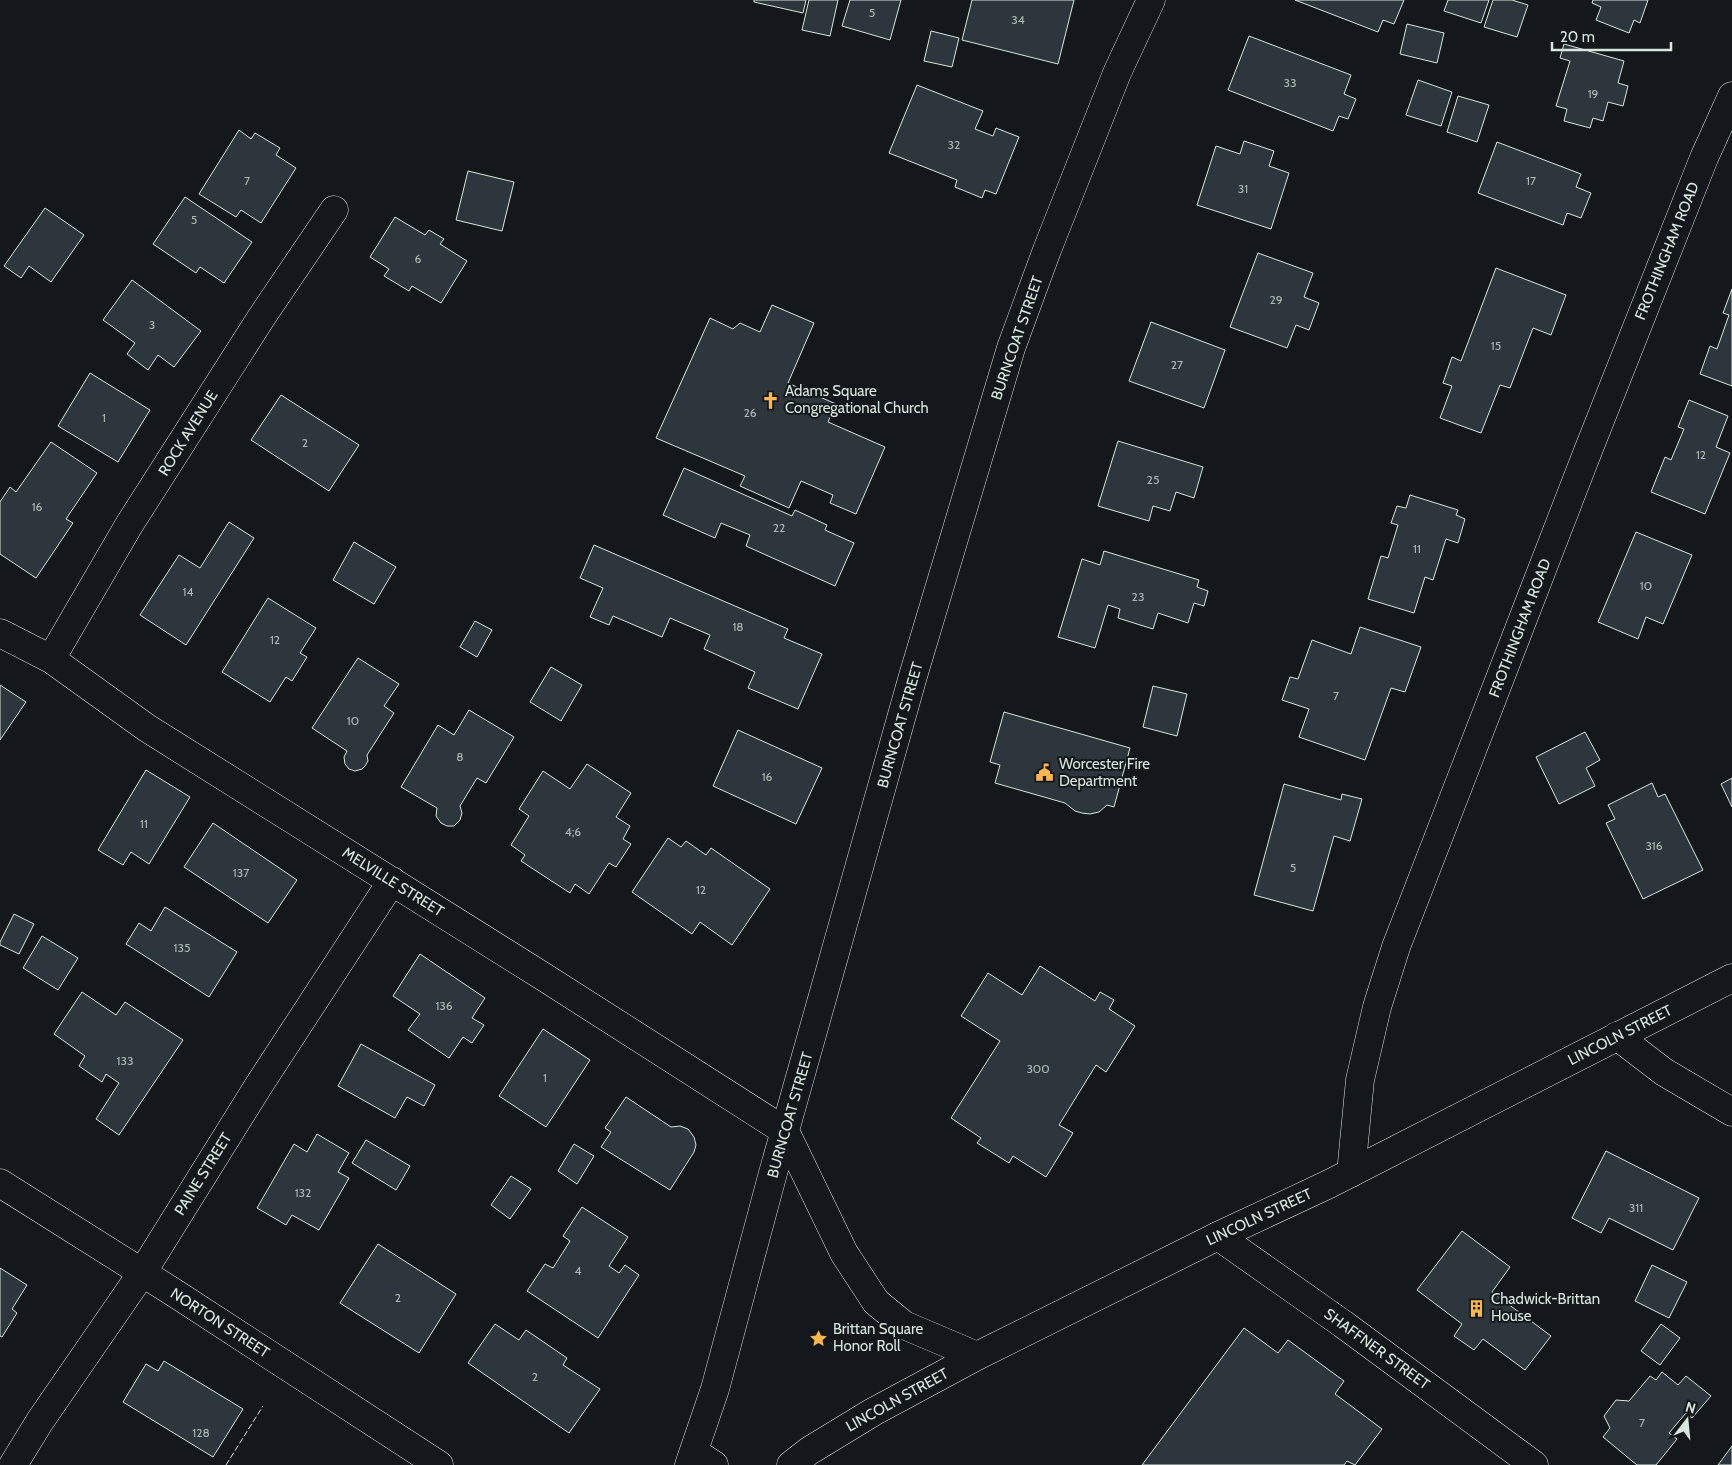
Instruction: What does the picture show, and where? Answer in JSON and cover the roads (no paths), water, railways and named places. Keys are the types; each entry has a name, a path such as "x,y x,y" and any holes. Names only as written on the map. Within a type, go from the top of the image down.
{"street":[{"name":"BURNCOAT STREET","path":"699,1461 715,1390 785,1131 916,667 1011,348 1047,250 1117,74 1151,0"},
{"name":"FROTHINGHAM ROAD","path":"1351,1173 1360,1080 1377,1007 1396,947 1586,456 1703,162 1732,96"},
{"name":"ROCK AVENUE","path":"51,660 130,525 261,318 334,210"},
{"name":"MELVILLE STREET","path":"0,633 51,660 147,728 785,1131"},
{"name":"PAINE STREET","path":"13,1465 142,1272 259,1086 392,881"},
{"name":"LINCOLN STREET","path":"791,1465 809,1451 873,1412 976,1356 1218,1236 1351,1173 1732,978"},
{"path":"1617,1036 1664,1072 1732,1112"},
{"path":"785,1131 844,1253 876,1302 904,1325 976,1356"},
{"name":"NORTON STREET","path":"0,1183 142,1272 439,1465"},
{"name":"SHAFFNER STREET","path":"1218,1236 1343,1324 1534,1465"}],"place":[{"name":"Adams Square Congregational Church","path":"771,400"},
{"name":"Worcester Fire Department","path":"1045,773"},
{"name":"Chadwick-Brittan House","path":"1477,1308"},
{"name":"Brittan Square Honor Roll","path":"819,1338"}]}
